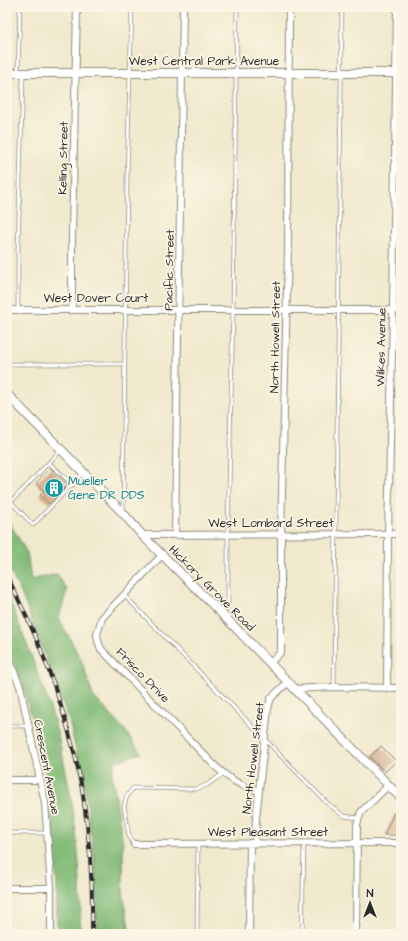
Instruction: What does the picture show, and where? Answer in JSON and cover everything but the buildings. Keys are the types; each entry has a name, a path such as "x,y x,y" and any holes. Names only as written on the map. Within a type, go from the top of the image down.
{"main road":[{"name":"West Central Park Avenue","path":"7,73 398,74"},
{"name":"Hickory Grove Road","path":"7,394 123,513 162,556 220,612 400,797"}],"street":[{"name":"Kelling Street","path":"72,309 72,236 77,7"},
{"name":"Pacific Street","path":"175,534 184,7"},
{"name":"North Howell Street","path":"270,663 281,652 281,534 288,249 290,7"},
{"name":"Wilkes Avenue","path":"387,688 392,310 398,74 397,7"},
{"name":"West Dover Court","path":"7,310 401,310"},
{"name":"West Lombard Street","path":"142,534 401,534"},
{"name":"Frisco Drive","path":"162,556 123,594 102,618 97,634 101,649 224,774 242,786 259,791"},
{"name":"Crescent Avenue","path":"7,656 10,671 20,686 45,803 51,888 52,934"},
{"name":"North Howell Street","path":"250,934 252,843 268,708 271,698 288,682"},
{"path":"295,689 334,687 401,688"},
{"path":"7,780 40,780"},
{"path":"356,934 356,844 358,818 361,812 388,785"},
{"name":"West Pleasant Street","path":"134,844 401,843"},
{"path":"7,888 51,888"}],"lane":[{"path":"18,310 21,73 20,7"},
{"path":"123,513 127,177 132,7"},
{"path":"220,612 228,605 238,7"},
{"path":"334,687 342,7"},
{"path":"7,364 125,364"},
{"path":"62,450 11,502 33,525 84,473"},
{"path":"49,463 73,485"},
{"path":"123,594 327,803 344,816 358,818"},
{"path":"7,726 28,726"},
{"path":"400,797 401,745"},
{"path":"134,844 129,836 124,806 126,796 133,788 196,789 207,785 224,774"},
{"path":"7,833 48,833"},
{"path":"302,934 304,843"},
{"path":"196,934 198,844"}],"green space":[{"path":"7,518 27,553 31,580 57,574 67,590 59,618 82,662 93,696 124,729 141,753 115,762 112,773 123,843 123,892 130,934 98,934 95,863 85,789 69,720 22,595 7,565"},
{"path":"7,594 48,702 65,765 78,851 81,907 80,934 57,934 57,882 50,803 43,757 23,687 7,648"}],"railway":[{"path":"7,575 48,667 66,721 76,758 83,795 89,847 92,899 92,934"}],"place":[{"name":"Mueller Gene DR DDS","path":"54,488"}]}
